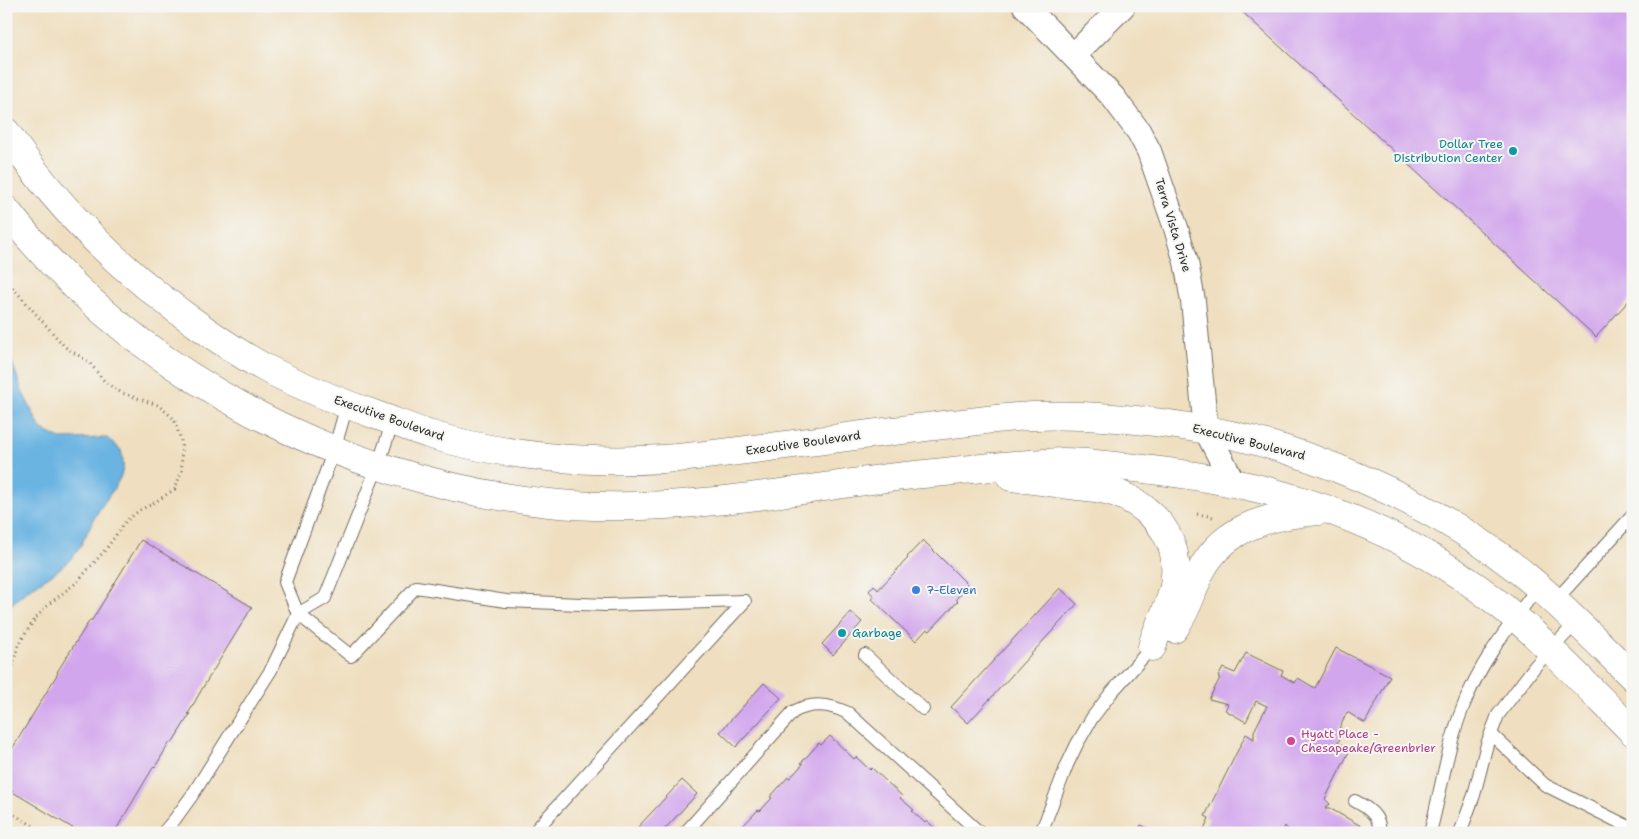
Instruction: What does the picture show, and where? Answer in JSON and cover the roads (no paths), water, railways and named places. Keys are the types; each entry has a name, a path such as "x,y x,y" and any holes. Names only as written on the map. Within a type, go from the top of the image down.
{"street":[{"name":"Terra Vista Drive","path":"1025,6 1074,55 1128,115 1139,132 1156,169 1186,262 1193,301 1206,430 1234,484"},
{"path":"1074,55 1123,6"},
{"name":"Executive Boulevard","path":"6,132 43,182 108,253 144,285 214,336 263,367 332,399 429,434 477,446 532,454 618,461 666,459 904,429 1036,416 1144,421 1206,430 1308,456 1384,489 1463,530 1497,554 1547,594 1578,621 1633,677"},
{"path":"6,210 44,254 79,289 152,350 232,402 276,425 358,459 455,488 550,503 597,506 691,503 925,473 1016,464 1069,462 1159,470 1272,492 1362,523 1415,549 1460,576 1516,618 1550,649 1633,732"},
{"path":"968,470 1110,491 1134,502 1156,519 1170,539 1175,565 1174,586 1170,602 1155,633 1152,647"},
{"path":"1152,647 1166,638 1174,629 1211,554 1235,534 1249,525 1265,520 1294,513 1326,510"}],"lane":[{"path":"347,405 334,450 285,582 298,614 351,656 416,587 506,601 606,605 745,601 533,833"},
{"path":"163,833 193,794 271,670 298,614 325,598 378,465 393,421"},
{"path":"1430,833 1454,734 1464,705 1487,658 1516,618 1547,594 1633,515"},
{"path":"1460,833 1498,715 1536,665 1578,621"},
{"path":"1041,833 1076,744 1092,718 1111,693 1152,647"},
{"path":"865,655 923,709"},
{"path":"685,833 793,712 802,707 814,705 836,708 848,713 980,833"},
{"path":"1491,734 1545,785 1631,829"},
{"path":"1355,801 1369,808 1373,813 1378,820 1379,833"}],"water":[{"path":"6,323 11,359 22,391 41,429 61,439 107,438 121,450 123,469 119,481 96,515 74,556 61,568 21,596 6,611"}],"place":[{"name":"Dollar Tree Distribution Center","path":"1513,151"},
{"name":"7-Eleven","path":"916,590"},
{"name":"Garbage","path":"842,633"},
{"name":"Hyatt Place - Chesapeake/Greenbrier","path":"1291,741"}]}
